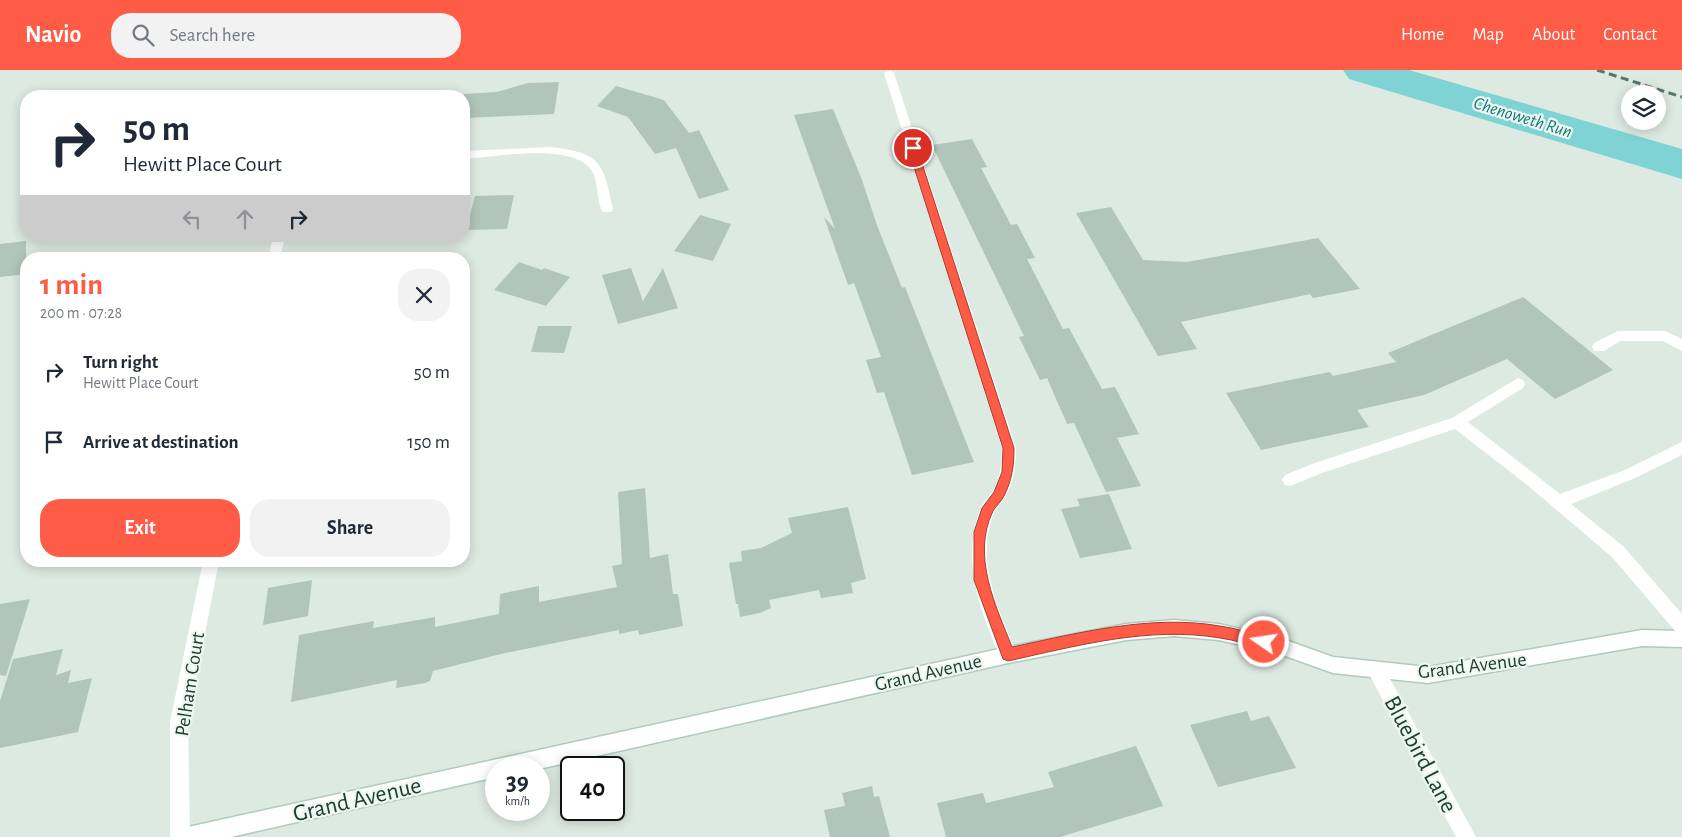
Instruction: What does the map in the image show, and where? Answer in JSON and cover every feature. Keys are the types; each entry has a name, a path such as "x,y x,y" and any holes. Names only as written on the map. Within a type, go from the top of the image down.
{"street":[{"path":"889,72 1009,448 1008,472 999,494 988,508 980,532 980,580 1008,654"},
{"path":"470,156 553,151 570,152 584,157 597,170 607,209"},
{"path":"1599,347 1618,336 1665,336 1682,346"},
{"path":"1290,480 1317,468 1457,422 1518,384"},
{"path":"1457,422 1618,552 1682,626"},
{"path":"1558,502 1630,474 1682,448"},
{"name":"Pelham Court","path":"180,837 179,722 210,567"},
{"name":"Grand Avenue","path":"550,757 1008,654 1126,632 1174,628 1219,632 1280,646 1333,665 1428,675 1642,638 1682,639"},
{"name":"Bluebird Lane","path":"1376,670 1466,837"},
{"name":"Grand Avenue","path":"188,837 485,770"}],"building":[{"path":"559,82 554,114 470,118 470,94 497,92 528,83"},
{"path":"616,86 664,100 689,133 699,130 729,190 699,199 676,148 655,154 628,117 597,106"},
{"path":"833,109 862,180 878,228 902,288 905,287 974,462 912,475 884,392 877,393 866,360 881,357 854,283 848,285 824,217 835,229 794,115"},
{"path":"972,139 987,167 981,168 1011,225 1017,224 1035,258 1027,259 1063,329 1069,328 1102,389 1115,387 1139,434 1117,438 1141,486 1106,492 1074,423 1067,424 1047,378 1040,380 1019,337 1024,336 932,145"},
{"path":"514,195 507,229 470,230 470,215 475,196"},
{"path":"1111,207 1143,260 1187,262 1318,238 1360,289 1313,298 1310,294 1181,322 1197,349 1158,356 1076,213"},
{"path":"700,215 731,224 713,261 674,251"},
{"path":"26,242 26,252 20,252 20,275 0,277 0,244"},
{"path":"519,262 570,277 546,306 494,290"},
{"path":"631,268 643,301 663,268 678,308 618,324 602,275"},
{"path":"1523,297 1613,370 1555,399 1507,359 1424,395 1357,410 1369,427 1261,450 1226,393 1330,372 1333,376 1396,362 1388,353"},
{"path":"538,326 572,326 564,353 531,352"},
{"path":"645,488 650,558 668,554 673,594 678,594 683,626 639,635 638,630 619,634 619,630 505,653 433,671 430,681 425,683 396,688 397,680 291,702 299,635 374,621 373,628 435,617 435,627 499,614 500,594 539,586 539,602 617,587 612,566 622,564 618,492"},
{"path":"1109,494 1132,549 1080,558 1061,509 1080,506 1077,499"},
{"path":"848,507 866,579 851,583 853,593 821,598 819,590 769,600 771,608 760,613 740,617 729,563 742,561 741,551 761,548 792,533 788,518"},
{"path":"312,580 308,616 263,625 268,588"},
{"path":"30,599 6,676 0,675 0,604"},
{"path":"63,649 56,675 71,670 68,683 92,678 78,732 0,748 0,701 13,659"},
{"path":"1247,711 1251,721 1269,716 1296,768 1218,787 1190,725"},
{"path":"1136,746 1163,806 1060,837 946,837 937,803 983,793 986,803 1054,787 1048,772"},
{"path":"872,786 874,797 879,796 890,837 830,837 824,810 845,806 842,793"}],"waterway":[{"name":"Chenoweth Run","path":"1364,70 1682,164"}],"railway":[{"path":"1597,70 1682,97"}],"route":[{"path":"913,148 1009,448 1008,472 999,494 988,508 980,532 980,580 1008,654 1086,638 1174,628 1219,632 1264,642"}]}
